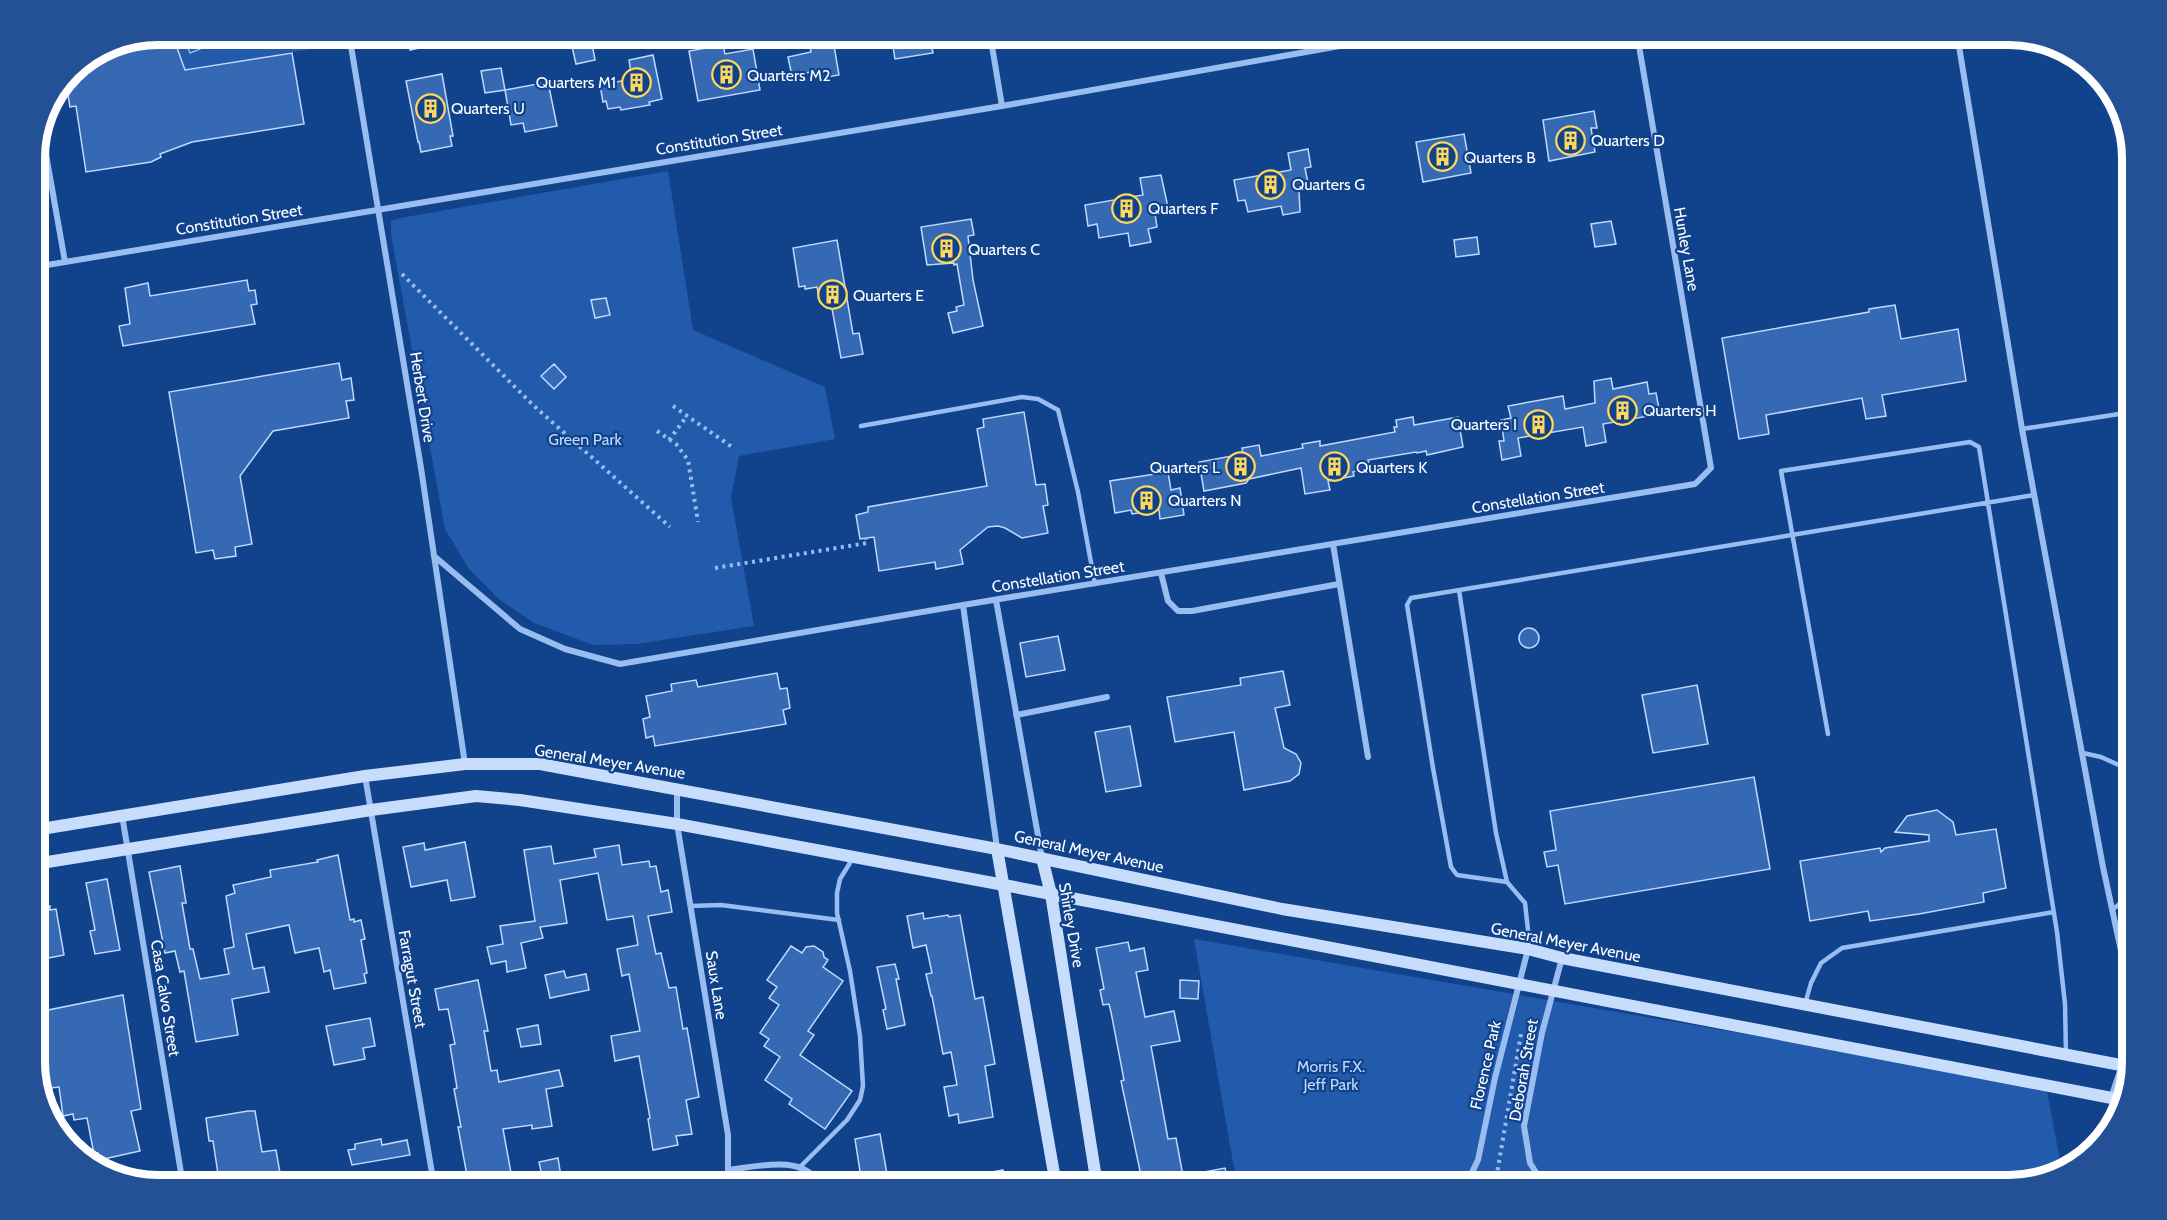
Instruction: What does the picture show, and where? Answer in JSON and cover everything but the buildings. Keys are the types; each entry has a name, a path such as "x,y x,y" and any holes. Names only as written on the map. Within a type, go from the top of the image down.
{"main road":[{"name":"General Meyer Avenue","path":"45,828 365,776 465,764 540,764 997,849 1282,909 1527,949 1562,958 2122,1065"},
{"path":"45,862 371,810 476,796 520,800 677,824 1004,885 2115,1099"},
{"path":"997,849 1054,1175"},
{"name":"Shirley Drive","path":"1042,858 1051,894 1095,1175"}],"street":[{"name":"Herbert Drive","path":"351,45 379,209 465,764"},
{"path":"992,45 1002,106"},
{"name":"Constitution Street","path":"45,265 1002,106 1342,45"},
{"name":"Hunley Lane","path":"1639,45 1711,468"},
{"path":"1959,45 2022,429 2122,961"},
{"path":"45,150 65,262"},
{"name":"Constellation Street","path":"434,556 520,629 565,649 620,664 1695,484 1711,468"},
{"path":"1333,544 1368,757"},
{"path":"1161,573 1168,600 1178,611 1192,611 1339,584"},
{"name":"Shirley Drive","path":"996,600 1042,858"},
{"path":"963,605 997,849"},
{"path":"1016,715 1107,697"},
{"name":"Farragut Street","path":"365,776 432,1175"},
{"name":"Saux Lane","path":"678,788 677,824 728,1135 729,1175"},
{"name":"Casa Calvo Street","path":"122,815 181,1175"},
{"name":"Florence Park","path":"1471,1175 1478,1160 1494,1078 1527,949"},
{"name":"Deborah Street","path":"1538,1175 1530,1163 1524,1126 1542,1032 1562,958"},
{"path":"728,1170 781,1164 800,1167 813,1175"}],"lane":[{"path":"861,426 1022,397 1038,399 1058,410 1078,492 1095,584"},
{"path":"2022,429 2122,413"},
{"path":"1828,734 1781,471 1970,442 1979,447 2054,912 2065,1004 2066,1054"},
{"path":"1507,882 1457,875 1451,867 1432,768 1407,605 1412,598 2034,495"},
{"path":"1459,590 1496,832 1507,882 1525,903 1528,930 1527,949"},
{"path":"2083,753 2101,757 2122,766"},
{"path":"800,1167 847,1120 860,1100 863,1086 860,1035 839,920 837,893 840,879 854,857"},
{"path":"2112,910 2122,902"},
{"path":"690,906 721,905 839,920"},
{"path":"1805,1004 1810,986 1821,963 1842,948 2054,912"}],"path":[{"path":"402,274 532,405 670,527"},
{"path":"673,406 732,447"},
{"path":"669,440 687,416"},
{"path":"657,431 676,444 688,460 698,522"},
{"path":"716,568 867,543 866,538"},
{"path":"1497,1175 1522,1024"}],"green space":[{"path":"166,45 311,45 312,49 148,75"},
{"name":"Green Park","path":"668,171 693,330 825,387 835,439 739,456 731,498 754,626 636,644 593,645 534,623 499,599 469,569 445,529 391,235 391,221"},
{"name":"Morris F.X. Jeff Park","path":"1194,939 2046,1086 2060,1162 2038,1171 2009,1175 1235,1175"}],"shaded area":[{"path":"187,45 199,45 200,49 190,53"}],"place":[{"name":"Quarters M2","path":"726,75"},
{"name":"Quarters M1","path":"637,82"},
{"name":"Quarters U","path":"430,108"},
{"name":"Quarters D","path":"1570,140"},
{"name":"Quarters B","path":"1443,157"},
{"name":"Quarters G","path":"1271,184"},
{"name":"Quarters F","path":"1127,208"},
{"name":"Quarters C","path":"947,249"},
{"name":"Quarters E","path":"832,295"},
{"name":"Quarters H","path":"1622,410"},
{"name":"Quarters I","path":"1538,424"},
{"name":"Quarters L","path":"1241,467"},
{"name":"Quarters K","path":"1335,467"},
{"name":"Quarters N","path":"1147,500"}]}
